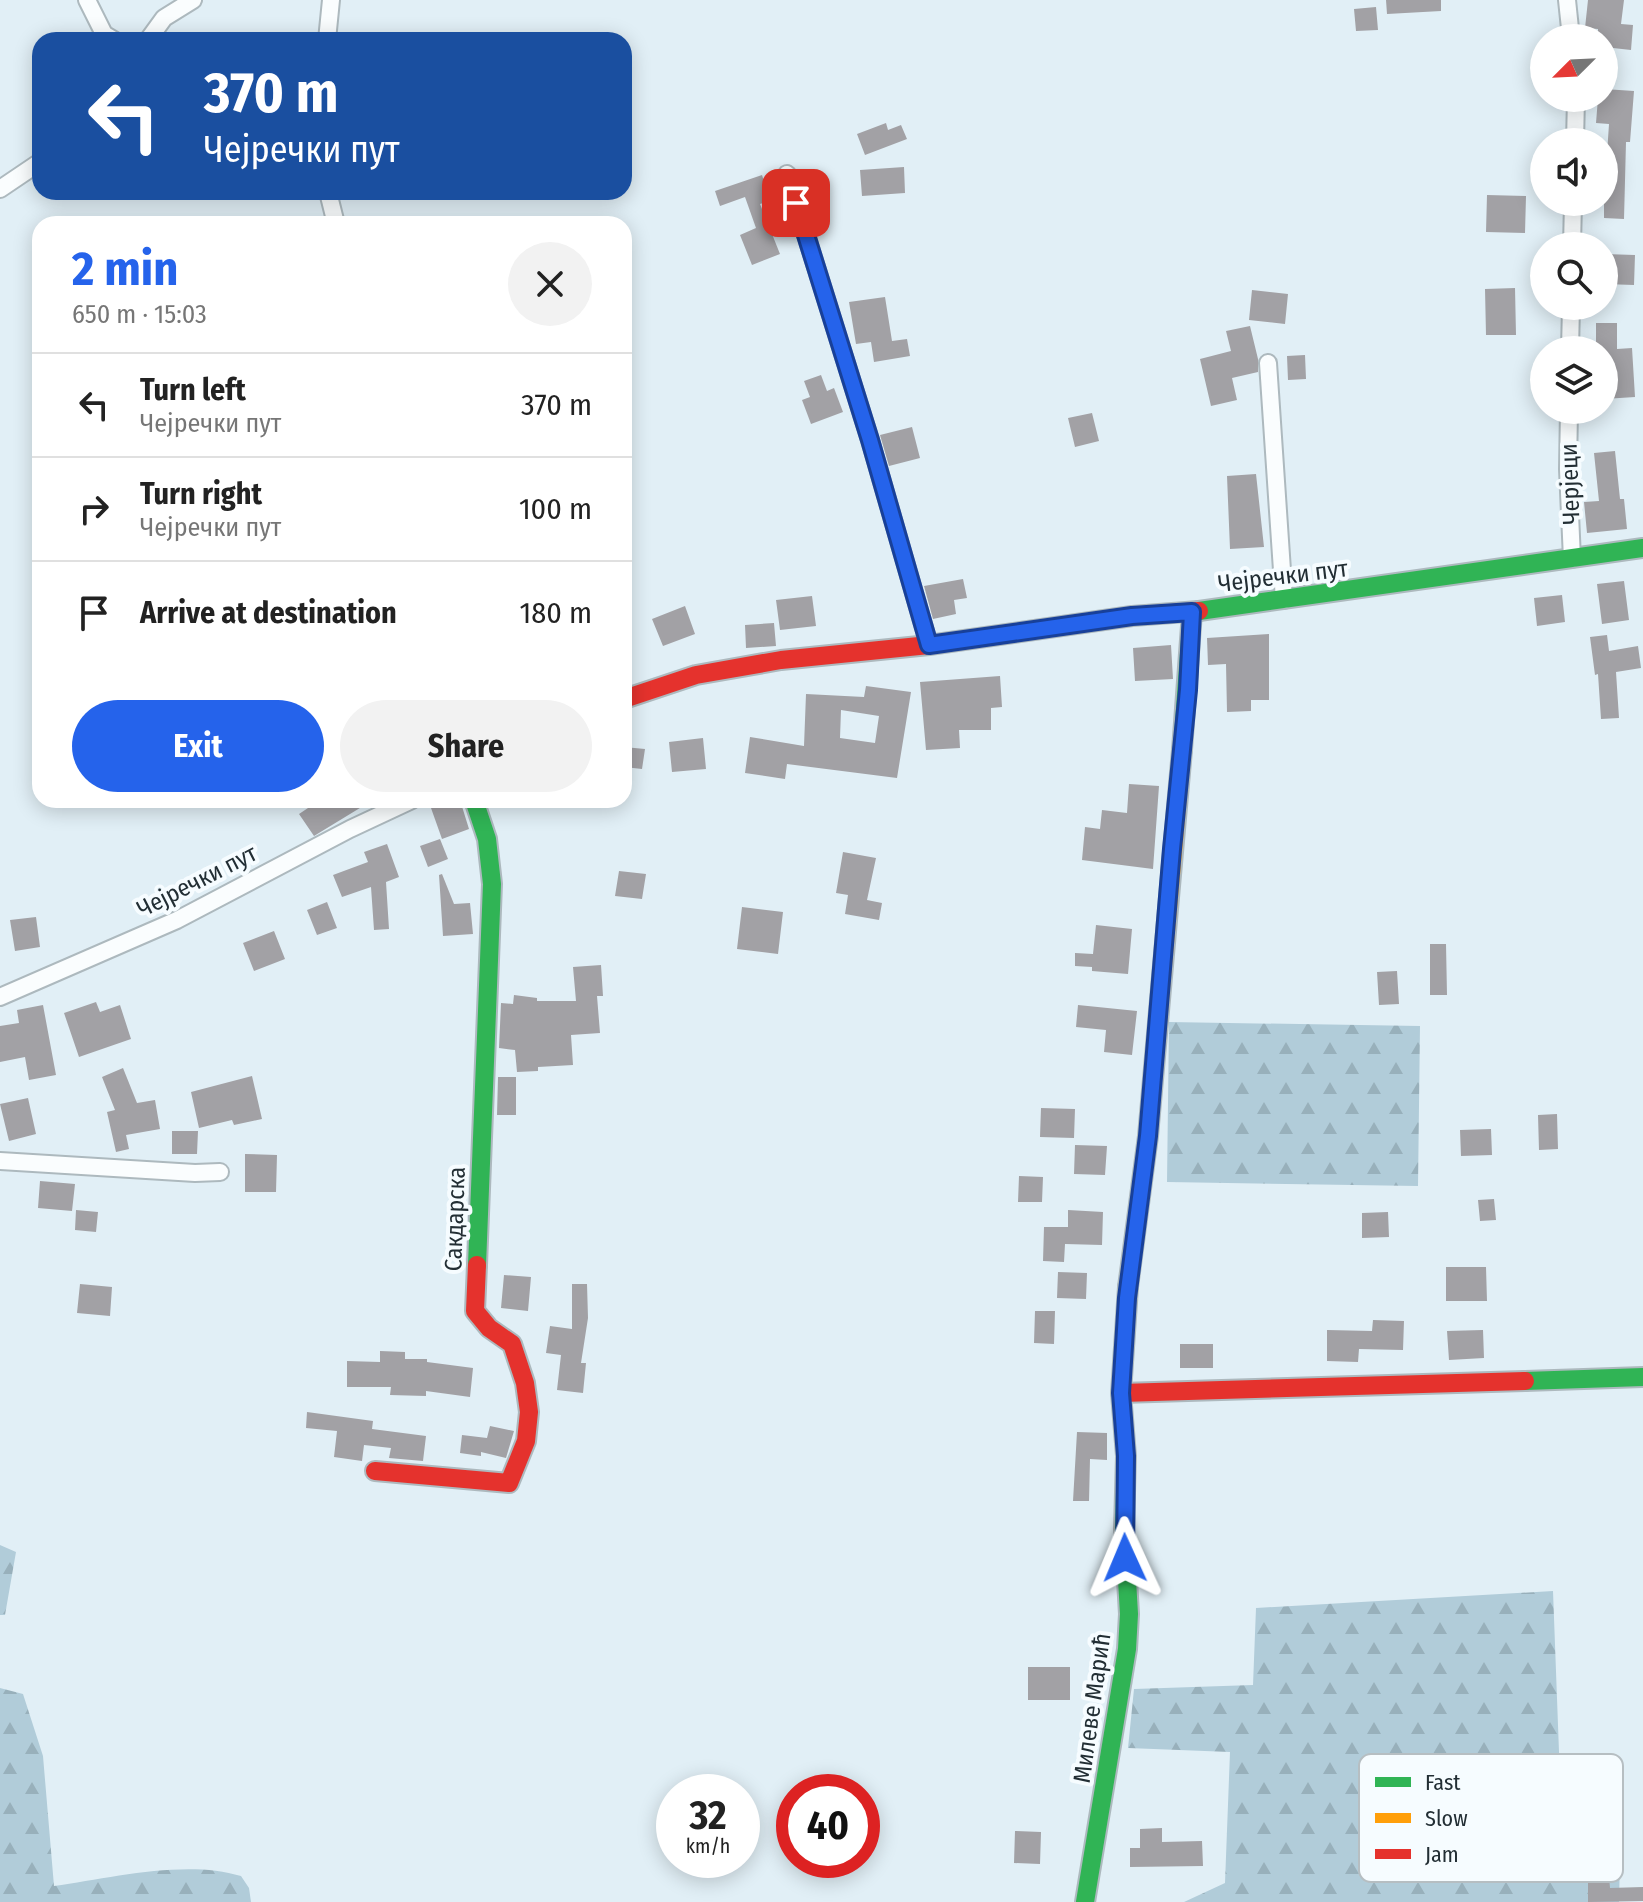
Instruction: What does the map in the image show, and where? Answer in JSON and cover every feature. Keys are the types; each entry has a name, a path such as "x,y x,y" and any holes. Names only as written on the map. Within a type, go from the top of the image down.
{"street":[{"path":"87,0 103,32"},
{"path":"151,32 164,18 193,0"},
{"path":"328,32 331,0"},
{"path":"1567,0 1570,24"},
{"path":"0,189 32,167"},
{"path":"787,174 870,440 929,645"},
{"path":"1268,363 1284,600"},
{"name":"Черјеци","path":"1569,424 1572,559"},
{"name":"Чејречки пут","path":"632,696 696,675 729,668 929,645 1132,616 1284,600 1643,548"},
{"name":"Милеве Мaрић","path":"1085,1902 1129,1631 1124,1529 1126,1456 1121,1393 1127,1298 1148,1136 1188,690 1192,612"},
{"name":"Чејречки пут","path":"0,997 177,920 395,808"},
{"name":"Сакдарска","path":"375,1471 509,1483 522,1459 527,1439 530,1416 528,1391 515,1350 510,1341 493,1332 475,1311 492,884 487,839 477,808"},
{"path":"0,1161 220,1172"},
{"path":"1121,1393 1643,1377"}],"green space":[{"path":"1169,1022 1420,1026 1418,1186 1167,1182"},
{"path":"0,1545 16,1552 5,1615 0,1615"},
{"path":"1553,1591 1559,1754 1359,1754 1359,1882 1619,1882 1619,1902 1184,1902 1225,1883 1230,1752 1128,1748 1134,1689 1253,1685 1256,1608"},
{"path":"0,1688 23,1694 43,1756 54,1886 148,1872 196,1869 241,1876 249,1888 251,1902 0,1902"}],"building":[{"path":"1386,0 1441,0 1441,11 1387,14"},
{"path":"1588,0 1624,0 1621,24 1633,25 1631,50 1618,49 1618,24 1585,24"},
{"path":"1376,7 1378,30 1356,31 1354,9"},
{"path":"1618,90 1634,91 1630,142 1626,142 1624,219 1604,218 1618,216 1618,128 1596,123 1597,112 1618,112"},
{"path":"886,123 888,130 901,125 907,139 865,155 857,134"},
{"path":"904,167 905,193 862,196 860,170"},
{"path":"762,175 770,201 760,204 780,254 752,265 740,235 756,228 745,197 720,206 715,191"},
{"path":"1487,195 1526,196 1525,233 1486,232"},
{"path":"1618,254 1635,255 1634,285 1618,284"},
{"path":"1515,288 1516,335 1486,335 1485,289"},
{"path":"1252,290 1288,294 1285,324 1249,320"},
{"path":"885,297 892,341 907,339 910,356 874,362 871,342 856,344 849,302"},
{"path":"1596,323 1617,323 1617,336 1596,336"},
{"path":"1250,326 1258,372 1232,378 1237,400 1211,406 1200,359 1231,351 1226,331"},
{"path":"1632,348 1635,397 1618,398 1618,349"},
{"path":"1305,355 1306,379 1288,380 1287,356"},
{"path":"821,375 827,391 834,388 843,412 811,424 802,400 810,397 804,381"},
{"path":"1092,413 1099,441 1075,447 1068,418"},
{"path":"912,427 920,458 889,466 880,435"},
{"path":"1615,451 1627,529 1587,533 1584,502 1599,501 1594,453"},
{"path":"1256,474 1264,547 1230,549 1227,476"},
{"path":"963,579 967,598 954,600 956,614 933,619 924,586"},
{"path":"1624,581 1629,620 1602,624 1597,584"},
{"path":"1562,595 1565,622 1537,626 1534,598"},
{"path":"812,596 816,626 780,630 776,600"},
{"path":"685,606 695,634 663,646 652,619"},
{"path":"774,623 776,646 746,648 745,625"},
{"path":"1269,634 1269,700 1251,700 1251,711 1227,712 1226,664 1208,665 1207,638"},
{"path":"1607,635 1609,651 1638,646 1641,668 1616,672 1619,718 1601,719 1598,674 1595,675 1590,637"},
{"path":"1171,645 1173,679 1135,681 1133,648"},
{"path":"1000,676 1002,707 991,708 991,730 959,730 960,748 926,750 920,682"},
{"path":"866,686 911,692 897,778 787,764 785,779 745,773 750,737 804,746 806,694 864,697","holes":["841,710 879,716 875,743 840,738"]},
{"path":"703,738 706,769 672,772 669,742"},
{"path":"632,748 645,749 642,769 632,768"},
{"path":"1129,784 1159,786 1153,869 1082,860 1085,827 1100,829 1102,810 1127,813"},
{"path":"308,808 360,808 314,836 299,814"},
{"path":"431,808 462,808 469,829 442,839"},
{"path":"440,839 448,859 428,867 420,846"},
{"path":"387,844 399,877 386,882 389,929 374,930 371,887 342,897 333,875 368,862 364,852"},
{"path":"843,852 876,858 867,900 882,903 879,920 845,914 848,895 836,893"},
{"path":"619,871 646,874 642,899 615,896"},
{"path":"442,874 454,904 470,903 473,934 443,936 439,875"},
{"path":"327,902 337,928 317,935 307,910"},
{"path":"742,907 783,912 778,954 737,949"},
{"path":"36,917 40,947 15,951 10,920"},
{"path":"1096,925 1132,929 1128,974 1092,971 1092,967 1075,966 1075,953 1093,954"},
{"path":"274,931 285,959 254,971 243,943"},
{"path":"1430,944 1446,944 1447,995 1430,995"},
{"path":"601,965 603,996 597,996 600,1033 571,1035 573,1065 517,1072 515,1050 499,1048 501,1003 513,1004 514,995 537,998 537,1001 576,1001 573,967"},
{"path":"1397,971 1399,1004 1379,1005 1377,972"},
{"path":"96,1002 100,1012 120,1005 131,1039 79,1057 64,1013"},
{"path":"43,1005 56,1075 29,1080 25,1057 0,1062 0,1026 19,1023 17,1010"},
{"path":"1078,1005 1137,1011 1132,1055 1104,1052 1106,1030 1076,1027"},
{"path":"123,1068 137,1103 155,1100 160,1129 126,1135 129,1149 116,1152 107,1112 115,1110 102,1077"},
{"path":"252,1076 262,1119 234,1125 232,1120 199,1128 191,1092"},
{"path":"498,1077 516,1077 516,1115 497,1115"},
{"path":"28,1098 36,1134 9,1141 0,1104"},
{"path":"1041,1108 1075,1109 1074,1138 1040,1137"},
{"path":"1557,1114 1558,1149 1539,1150 1538,1115"},
{"path":"1491,1129 1492,1155 1461,1156 1460,1130"},
{"path":"172,1131 198,1131 197,1154 172,1154"},
{"path":"1075,1145 1107,1146 1105,1175 1074,1174"},
{"path":"245,1154 277,1155 276,1192 245,1192"},
{"path":"1019,1176 1043,1177 1042,1202 1018,1202"},
{"path":"40,1181 75,1184 72,1211 38,1208"},
{"path":"1494,1199 1496,1220 1480,1221 1478,1200"},
{"path":"76,1210 98,1212 96,1232 75,1230"},
{"path":"1068,1210 1103,1212 1102,1245 1065,1244 1064,1262 1043,1261 1044,1227 1068,1227"},
{"path":"1388,1212 1389,1237 1362,1238 1362,1213"},
{"path":"1446,1267 1486,1267 1487,1301 1446,1301"},
{"path":"1058,1272 1087,1273 1086,1299 1057,1298"},
{"path":"504,1275 531,1277 528,1311 501,1308"},
{"path":"80,1284 112,1287 110,1316 77,1313"},
{"path":"572,1284 587,1284 588,1318 581,1363 586,1363 583,1393 557,1390 561,1355 546,1353 550,1326 572,1329"},
{"path":"1035,1311 1055,1311 1054,1344 1034,1343"},
{"path":"1373,1320 1404,1321 1403,1350 1359,1349 1358,1362 1327,1361 1327,1330 1372,1331"},
{"path":"1483,1330 1484,1358 1449,1360 1447,1331"},
{"path":"1180,1344 1213,1344 1213,1368 1180,1368"},
{"path":"380,1351 405,1352 405,1359 427,1359 427,1362 473,1368 470,1397 426,1391 426,1396 390,1395 391,1387 347,1387 347,1361 380,1362"},
{"path":"307,1412 373,1421 372,1429 426,1436 423,1461 389,1458 391,1448 364,1445 362,1461 334,1457 337,1431 306,1428"},
{"path":"490,1426 514,1431 506,1458 481,1452 481,1456 460,1453 462,1435 487,1438"},
{"path":"1077,1432 1107,1433 1107,1460 1090,1459 1089,1501 1073,1501"},
{"path":"1028,1667 1070,1667 1070,1700 1028,1700"},
{"path":"1162,1828 1162,1842 1202,1841 1203,1866 1130,1867 1130,1848 1140,1848 1140,1829"},
{"path":"1015,1831 1041,1832 1040,1864 1014,1863"},
{"path":"1588,1882 1609,1882 1610,1888 1643,1887 1643,1901 1588,1902"}],"traffic: fast":[{"path":"1199,611 1643,548"},
{"path":"1182,750 1192,612"},
{"path":"477,808 487,839 492,884 477,1265"},
{"path":"1085,1902 1127,1649 1126,1456 1121,1393 1128,1287"},
{"path":"1525,1381 1643,1377"}],"traffic: slow":[{"path":"1128,1287 1148,1136 1182,750"}],"traffic: jam":[{"path":"632,696 696,675 781,660 929,645 1132,616 1199,611"},
{"path":"375,1471 509,1483 526,1441 529,1412 525,1383 512,1344 489,1328 475,1311 477,1265"},
{"path":"1121,1393 1525,1381"}],"route":[{"path":"796,203 870,440 929,645 1132,616 1192,612 1188,690 1148,1136 1127,1298 1121,1393 1126,1456 1125,1558"}]}
